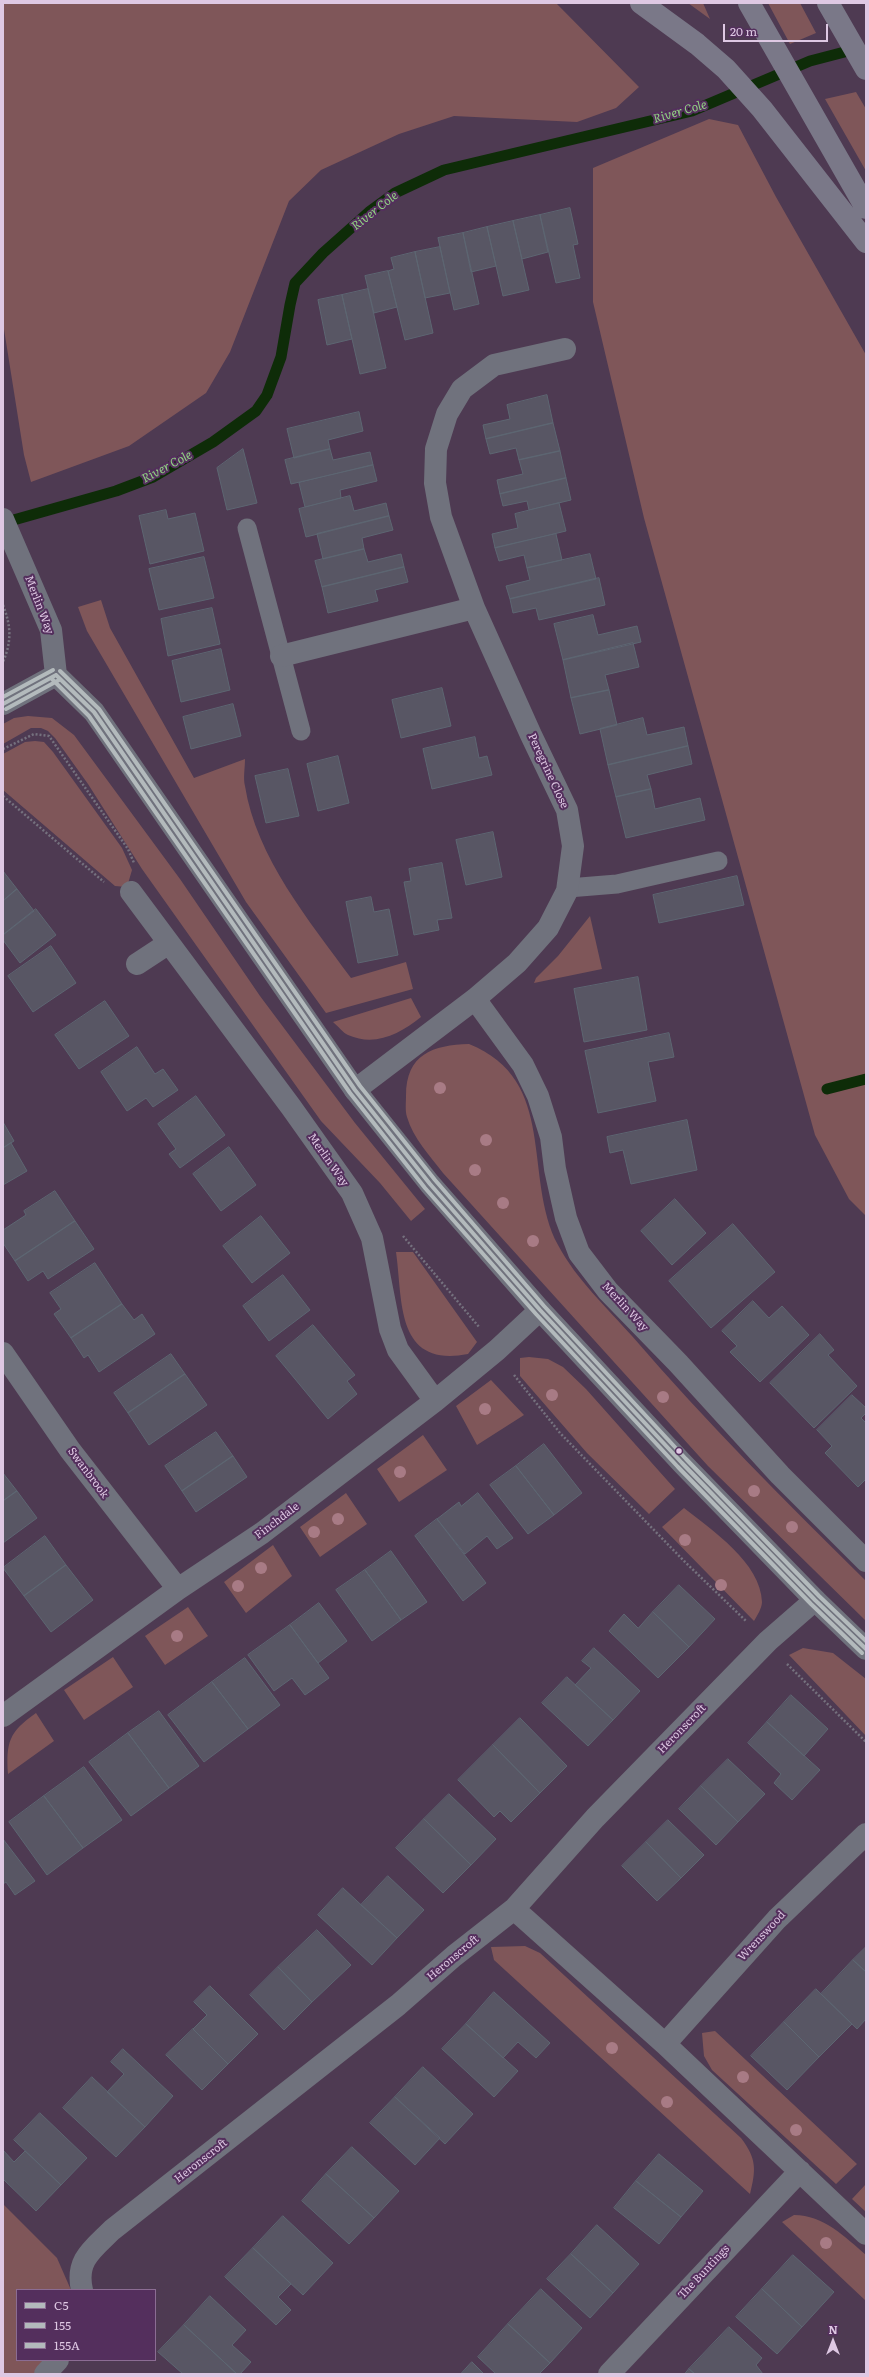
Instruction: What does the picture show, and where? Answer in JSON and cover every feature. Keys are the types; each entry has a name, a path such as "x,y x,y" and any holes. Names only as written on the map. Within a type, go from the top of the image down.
{"highway":[{"path":"641,3 697,44 726,69 762,109 866,242"},
{"path":"749,3 866,208"},
{"path":"828,3 865,68"}],"street":[{"name":"Peregrine Close","path":"355,1090 475,999 517,963 548,928 568,888 573,846 567,810 474,608 441,517 435,483 436,449 447,414 462,389 494,365 565,349"},
{"name":"Merlin Way","path":"3,519 51,630 56,675"},
{"path":"281,656 474,608"},
{"path":"3,704 56,675 94,712 355,1090 430,1184 540,1310 682,1463 815,1600 866,1649"},
{"name":"Merlin Way","path":"131,892 291,1107 352,1193 372,1238 390,1329 398,1350 435,1401"},
{"path":"137,964 169,943"},
{"name":"Merlin Way","path":"475,999 522,1065 538,1096 551,1137 555,1169 566,1218 580,1253 608,1291 678,1363 780,1475 866,1561"},
{"name":"Finchdale","path":"3,1716 178,1589 262,1533 435,1401 497,1350 540,1310"},
{"name":"Swanbrook","path":"3,1353 70,1450 178,1589"},
{"name":"Heronscroft","path":"82,2289 79,2277 85,2257 112,2230 398,2005 454,1956 514,1909 595,1818 768,1641 815,1600"},
{"name":"Wrenswood","path":"665,2044 777,1919 866,1834"},
{"path":"514,1909 665,2044 866,2234"},
{"name":"The Buntings","path":"609,2374 800,2171"},
{"path":"45,2374 57,2361"}],"lane":[{"path":"247,528 301,731"},
{"path":"568,888 618,884 718,861"}],"path":[{"path":"3,605 11,630 9,647 3,662"},
{"path":"3,749 34,734 44,734 54,741 128,849 138,874 131,892 121,895 96,877 3,796"},
{"path":"401,1233 497,1350 519,1383 560,1433 684,1560 768,1641 788,1666 866,1742"}],"shaded area":[{"path":"3,3 556,3 639,87 616,108 577,122 454,116 399,134 321,170 289,201 230,352 206,393 129,446 31,482 24,455 3,323"},
{"path":"688,3 703,3 710,19"},
{"path":"768,3 800,3 816,33 790,44"},
{"path":"856,92 866,109 866,171 825,99"},
{"path":"709,119 738,125 776,197 866,355 866,1216 849,1199 815,1135 644,518 593,302 593,168"},
{"path":"101,600 110,628 194,778 245,759 244,783 251,812 260,838 287,888 351,978 406,962 413,989 326,1013 246,902 87,631 78,607"},
{"path":"28,716 52,718 74,735 180,879 260,996 355,1123 425,1209 411,1221 380,1183 321,1121 142,869 88,784 55,738 48,731 41,728 31,728 3,744 3,724 14,718"},
{"path":"25,742 44,742 53,752 122,848 132,870 127,887 115,886 3,790 3,754"},
{"path":"590,916 602,969 534,983 536,978 558,956"},
{"path":"411,998 421,1017 405,1029 387,1037 368,1040 358,1038 346,1034 333,1022"},
{"path":"469,1044 497,1060 516,1081 527,1105 534,1132 542,1190 548,1218 558,1245 565,1258 592,1293 717,1430 866,1581 866,1621 708,1466 443,1173 422,1146 413,1132 406,1115 407,1082 411,1070 416,1061 433,1050"},
{"path":"396,1252 413,1252 477,1342 468,1354 444,1356 427,1351 415,1341 407,1327 403,1309"},
{"path":"529,1357 548,1359 563,1367 586,1389 675,1489 649,1514 587,1453 520,1376 520,1358"},
{"path":"491,1380 524,1415 477,1445 456,1406"},
{"path":"423,1435 447,1470 399,1502 377,1469"},
{"path":"346,1493 367,1524 320,1557 300,1527"},
{"path":"684,1508 721,1537 744,1561 753,1574 760,1588 762,1602 754,1621 662,1527"},
{"path":"273,1545 292,1576 246,1613 224,1582"},
{"path":"188,1607 208,1636 165,1665 145,1636"},
{"path":"803,1648 833,1653 866,1679 866,1736 789,1655"},
{"path":"113,1657 133,1687 84,1720 64,1690"},
{"path":"36,1713 54,1741 8,1774 8,1754 11,1739 20,1726"},
{"path":"525,1946 540,1953 741,2138 750,2152 754,2165 750,2194 494,1960 491,1947"},
{"path":"715,2031 857,2164 836,2184 712,2070 704,2056 702,2033"},
{"path":"866,2184 866,2212 852,2199"},
{"path":"3,2204 57,2258 71,2289 16,2289 16,2361 48,2361 35,2374 3,2374"},
{"path":"794,2215 815,2219 833,2228 866,2255 866,2301 782,2222"}],"building":[{"path":"570,208 578,244 573,245 580,278 556,283 540,215"},
{"path":"540,215 548,252 522,259 513,221"},
{"path":"513,221 529,290 503,296 487,227"},
{"path":"487,227 496,266 471,272 463,233"},
{"path":"463,233 479,304 454,310 438,238"},
{"path":"440,247 450,293 425,298 415,252"},
{"path":"415,252 433,333 405,340 388,271 394,269 391,258"},
{"path":"388,271 397,307 374,313 365,276"},
{"path":"368,289 386,368 360,374 342,295"},
{"path":"342,295 352,339 327,345 318,300"},
{"path":"547,395 553,423 486,439 483,425 510,419 507,405"},
{"path":"359,412 363,431 328,440 330,449 294,458 287,429"},
{"path":"553,423 560,451 519,460 516,448 490,454 486,439"},
{"path":"243,449 257,503 227,510 217,468"},
{"path":"330,449 333,460 370,452 373,465 291,484 285,460"},
{"path":"560,451 566,478 500,494 497,480 523,474 519,460"},
{"path":"373,465 377,481 340,490 341,498 305,507 299,483"},
{"path":"566,478 571,500 529,510 527,501 503,506 500,494"},
{"path":"350,496 354,511 386,503 389,516 306,537 299,509"},
{"path":"559,503 566,531 495,548 492,534 518,528 515,514"},
{"path":"166,510 168,519 195,513 204,551 150,564 139,516"},
{"path":"389,516 393,530 362,538 364,549 323,559 317,534"},
{"path":"556,534 562,560 527,568 524,555 499,561 495,548"},
{"path":"364,549 368,562 401,554 404,567 322,587 315,561"},
{"path":"590,554 596,579 510,599 506,586 530,580 527,568"},
{"path":"204,557 214,598 159,610 149,569"},
{"path":"404,567 408,582 375,590 378,601 328,613 322,587"},
{"path":"599,578 605,605 539,620 536,608 513,613 510,599"},
{"path":"212,608 220,644 168,656 161,619"},
{"path":"593,615 598,635 637,626 641,642 563,660 554,624"},
{"path":"633,643 639,667 605,675 609,690 571,698 563,660"},
{"path":"221,649 230,690 181,702 172,661"},
{"path":"442,688 451,726 401,738 392,700"},
{"path":"609,690 617,725 580,734 571,698"},
{"path":"233,704 241,736 191,749 183,717"},
{"path":"643,718 647,735 684,727 688,746 608,765 600,729"},
{"path":"475,737 479,758 487,756 492,775 432,789 423,749"},
{"path":"688,746 692,764 647,775 651,789 616,797 608,765"},
{"path":"338,756 349,803 318,811 307,764"},
{"path":"288,769 299,816 266,823 255,776"},
{"path":"651,789 655,809 700,798 705,820 626,838 616,797"},
{"path":"493,832 502,877 466,885 456,840"},
{"path":"442,863 452,918 437,920 439,930 414,935 404,882 411,881 409,869"},
{"path":"3,871 17,889 3,901"},
{"path":"737,876 744,905 659,923 653,895"},
{"path":"17,889 34,911 3,935 3,901"},
{"path":"371,897 374,912 389,909 398,955 358,963 346,902"},
{"path":"36,909 56,935 20,963 3,940 3,935"},
{"path":"51,946 76,983 33,1012 8,976"},
{"path":"638,977 647,1030 584,1042 574,989"},
{"path":"105,1001 129,1036 79,1069 55,1035"},
{"path":"669,1033 674,1057 648,1062 656,1101 598,1113 585,1051"},
{"path":"137,1047 155,1074 163,1069 178,1090 153,1107 146,1098 127,1111 101,1072"},
{"path":"196,1096 225,1135 180,1168 169,1154 176,1149 158,1124"},
{"path":"687,1120 697,1170 631,1184 623,1150 610,1153 607,1137"},
{"path":"3,1122 14,1141 3,1148"},
{"path":"11,1143 27,1171 3,1185 3,1148"},
{"path":"229,1147 256,1185 221,1211 193,1174"},
{"path":"55,1191 75,1221 15,1261 3,1243 3,1230 26,1215 24,1211"},
{"path":"675,1199 706,1233 672,1265 641,1231"},
{"path":"261,1216 290,1253 252,1283 223,1246"},
{"path":"75,1221 94,1249 48,1279 43,1271 28,1281 15,1261"},
{"path":"733,1224 775,1272 711,1328 669,1281"},
{"path":"95,1263 122,1304 71,1338 54,1314 61,1309 50,1293"},
{"path":"283,1275 310,1310 269,1341 243,1306"},
{"path":"753,1301 769,1318 782,1306 809,1335 760,1382 730,1352 737,1346 722,1331"},
{"path":"122,1304 134,1320 142,1314 155,1334 99,1372 88,1355 84,1358 71,1338"},
{"path":"313,1325 355,1375 347,1381 357,1394 328,1419 276,1356"},
{"path":"820,1334 834,1350 828,1355 857,1386 814,1428 770,1383"},
{"path":"171,1354 185,1374 128,1413 114,1393"},
{"path":"185,1374 207,1405 149,1445 128,1413"},
{"path":"852,1395 866,1408 866,1413 861,1418 866,1423 866,1479 858,1487 825,1453 832,1446 817,1430"},
{"path":"216,1432 233,1456 182,1491 165,1466"},
{"path":"544,1444 582,1493 554,1515 516,1466"},
{"path":"233,1456 247,1477 196,1512 182,1491"},
{"path":"516,1466 554,1515 528,1534 490,1485"},
{"path":"3,1473 17,1491 3,1501"},
{"path":"17,1491 37,1518 3,1543 3,1501"},
{"path":"478,1493 513,1538 497,1549 487,1536 465,1554 437,1519 459,1502 461,1506"},
{"path":"437,1519 486,1583 463,1601 415,1536"},
{"path":"45,1536 66,1565 24,1596 3,1568"},
{"path":"391,1551 427,1602 401,1620 365,1570"},
{"path":"66,1565 93,1600 51,1632 24,1596"},
{"path":"365,1570 401,1620 372,1641 336,1590"},
{"path":"679,1585 715,1619 689,1647 653,1612"},
{"path":"319,1603 347,1641 318,1663 290,1625"},
{"path":"653,1612 689,1647 658,1678 609,1631 624,1614 638,1628"},
{"path":"290,1625 329,1678 305,1695 292,1678 274,1691 248,1655"},
{"path":"594,1648 640,1691 613,1720 575,1685 591,1668 582,1661"},
{"path":"245,1658 280,1705 248,1729 212,1682"},
{"path":"567,1677 613,1720 588,1746 542,1703"},
{"path":"212,1682 248,1729 204,1762 168,1715"},
{"path":"791,1695 828,1729 804,1756 767,1722"},
{"path":"159,1711 199,1766 169,1788 128,1733"},
{"path":"520,1718 567,1766 540,1793 493,1745"},
{"path":"767,1722 820,1770 792,1800 774,1783 781,1774 748,1743"},
{"path":"128,1733 169,1788 131,1816 89,1762"},
{"path":"493,1745 540,1793 511,1822 500,1811 494,1817 458,1780"},
{"path":"728,1759 765,1794 738,1822 701,1786"},
{"path":"84,1767 122,1820 83,1848 44,1796"},
{"path":"701,1786 738,1822 716,1845 679,1809"},
{"path":"449,1794 496,1839 471,1865 424,1819"},
{"path":"44,1796 83,1848 47,1875 9,1822"},
{"path":"424,1819 471,1865 443,1893 396,1848"},
{"path":"668,1820 704,1855 681,1878 646,1842"},
{"path":"3,1839 35,1881 15,1895 6,1882 3,1884"},
{"path":"646,1842 681,1878 657,1901 622,1866"},
{"path":"388,1876 424,1910 397,1938 361,1905"},
{"path":"343,1888 397,1938 372,1965 318,1915"},
{"path":"317,1930 351,1965 312,2002 278,1967"},
{"path":"866,1947 866,1972 853,1960"},
{"path":"853,1960 866,1972 866,2019 857,2029 821,1994"},
{"path":"278,1967 312,2002 284,2030 250,1995"},
{"path":"210,1986 258,2034 228,2064 193,2029 207,2015 194,2002"},
{"path":"816,1989 852,2024 819,2057 784,2022"},
{"path":"494,1992 550,2043 536,2058 518,2042 503,2058 466,2024"},
{"path":"784,2022 819,2057 787,2090 751,2056"},
{"path":"466,2024 518,2071 494,2097 442,2049"},
{"path":"193,2029 228,2064 202,2090 166,2055"},
{"path":"123,2049 173,2096 145,2127 107,2092 124,2074 111,2062"},
{"path":"423,2067 473,2114 445,2144 395,2097"},
{"path":"92,2077 145,2127 116,2157 63,2108"},
{"path":"395,2097 440,2138 415,2165 370,2123"},
{"path":"40,2113 87,2158 61,2185 14,2140"},
{"path":"352,2147 399,2191 374,2218 326,2174"},
{"path":"3,2150 14,2162 25,2151 61,2185 36,2211 3,2179"},
{"path":"659,2154 703,2191 681,2217 636,2181"},
{"path":"326,2174 374,2218 349,2244 302,2201"},
{"path":"636,2181 681,2217 659,2244 614,2208"},
{"path":"283,2216 333,2263 303,2295 253,2248"},
{"path":"597,2225 639,2264 613,2293 571,2254"},
{"path":"253,2248 291,2284 278,2297 291,2310 276,2325 225,2277"},
{"path":"571,2254 613,2293 590,2318 547,2279"},
{"path":"793,2255 834,2292 802,2327 762,2289"},
{"path":"541,2289 582,2328 550,2363 508,2324"},
{"path":"762,2289 802,2327 777,2354 736,2317"},
{"path":"210,2296 246,2330 232,2345 251,2362 240,2374 237,2374 184,2325"},
{"path":"508,2324 550,2363 539,2374 496,2374 478,2357"},
{"path":"184,2325 237,2374 183,2374 158,2352"},
{"path":"729,2327 762,2358 756,2365 763,2374 695,2374 689,2369"},
{"path":"472,2362 484,2374 461,2374"},
{"path":"689,2369 695,2374 685,2374"}],"waterway":[{"name":"River Cole","path":"3,523 116,491 153,477 213,442 256,411 267,395 281,357 295,283 323,253 369,212 395,193 444,170 692,111 810,61 856,49"},
{"path":"827,1089 866,1079"}],"transit line":[{"name":"155A","path":"3,697 53,670"},
{"name":"155A","path":"60,671 99,709 360,1086 435,1180 544,1306 686,1459 819,1596 866,1641"},
{"name":"C5","path":"56,675 94,712 355,1090 430,1184 540,1310 682,1463 815,1600 866,1649"},
{"name":"C5","path":"3,704 56,675"},
{"name":"155","path":"52,679 89,716 350,1093 425,1188 536,1314 678,1467 811,1604 862,1653"},
{"name":"155","path":"6,709 59,680"}]}
